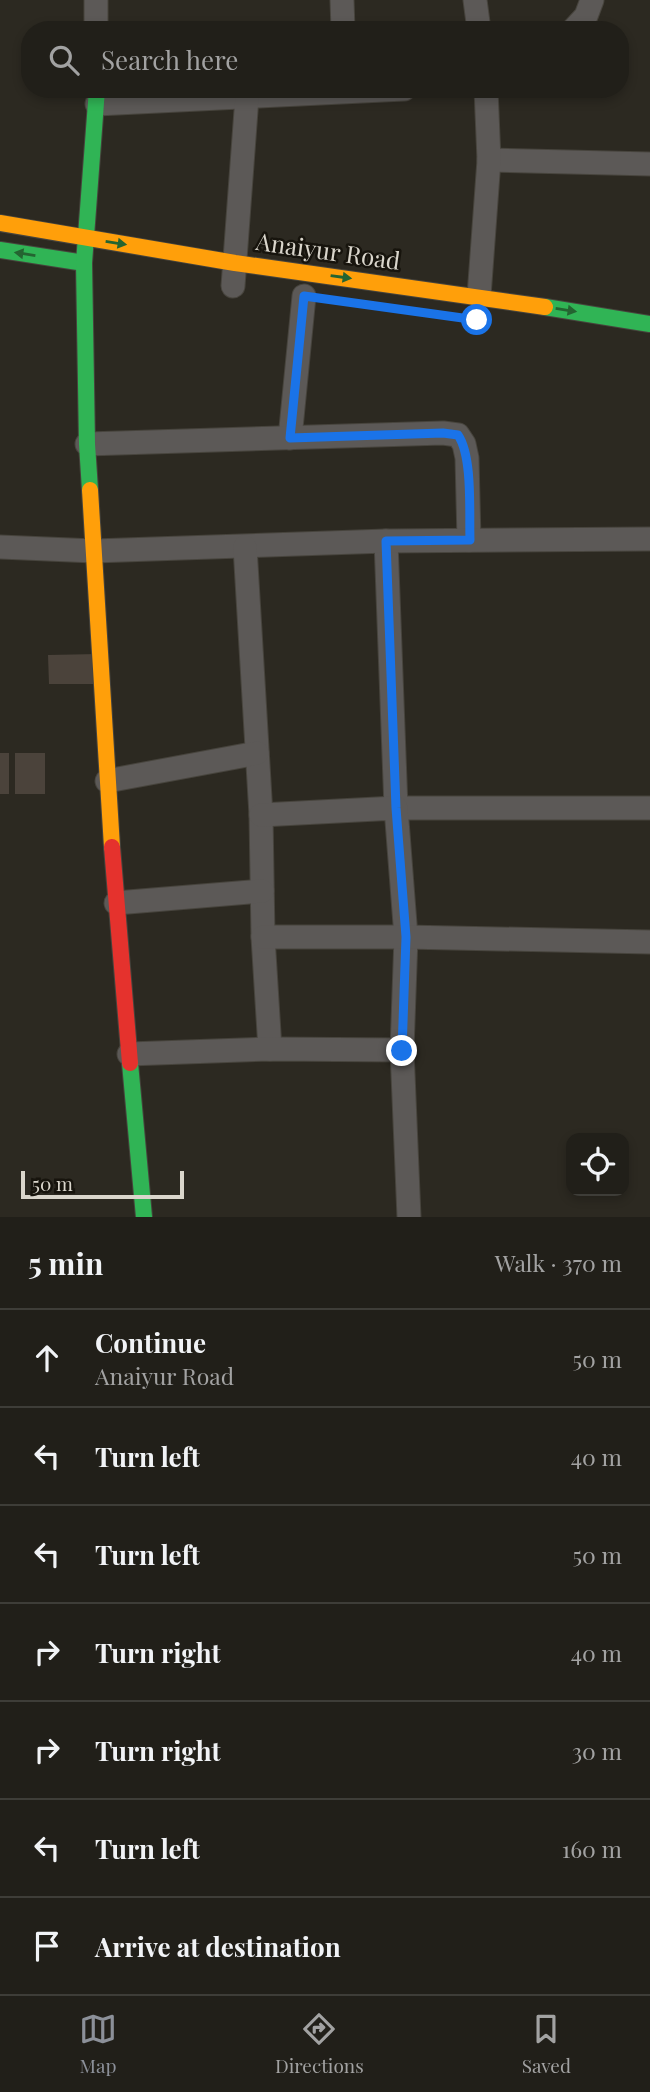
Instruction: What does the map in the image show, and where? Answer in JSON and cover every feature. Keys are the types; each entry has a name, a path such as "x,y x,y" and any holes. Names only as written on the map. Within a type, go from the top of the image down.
{"street":[{"path":"96,0 96,21"},
{"path":"342,0 343,21"},
{"path":"475,0 478,21"},
{"path":"581,21 592,0"},
{"path":"97,98 86,238 90,264 88,444 107,781 128,1054 144,1217"},
{"path":"233,280 247,98"},
{"path":"479,296 489,160 486,98"},
{"path":"489,160 650,164"},
{"name":"Anaiyur Road","path":"0,223 86,238 233,280 479,296 650,324"},
{"path":"0,250 90,264"},
{"path":"290,438 304,296"},
{"path":"88,444 443,433 458,435 464,444 467,458 470,540"},
{"path":"0,547 94,551 386,541 650,539"},
{"path":"386,541 396,808 406,937 402,1051 408,1217"},
{"path":"244,547 261,815 270,1049"},
{"path":"107,781 257,753"},
{"path":"261,815 396,808 650,808"},
{"path":"116,903 262,891"},
{"path":"264,937 650,942"},
{"path":"128,1054 270,1049 402,1051"}],"building":[{"path":"98,654 99,684 49,684 48,655"},
{"path":"0,753 9,753 9,794 0,794"},
{"path":"15,753 45,753 45,794 15,794"}],"traffic: fast":[{"path":"90,490 84,263 96,98"},
{"path":"0,250 78,262"},
{"path":"545,307 650,324"},
{"path":"130,1063 144,1217"}],"traffic: slow":[{"path":"0,223 235,263 545,307"},
{"path":"90,490 112,847"}],"traffic: jam":[{"path":"112,847 130,1063"}],"route":[{"path":"402,1051 406,937 396,808 386,541 470,540 467,458 464,444 458,435 443,433 290,438 304,296 477,320"}]}
